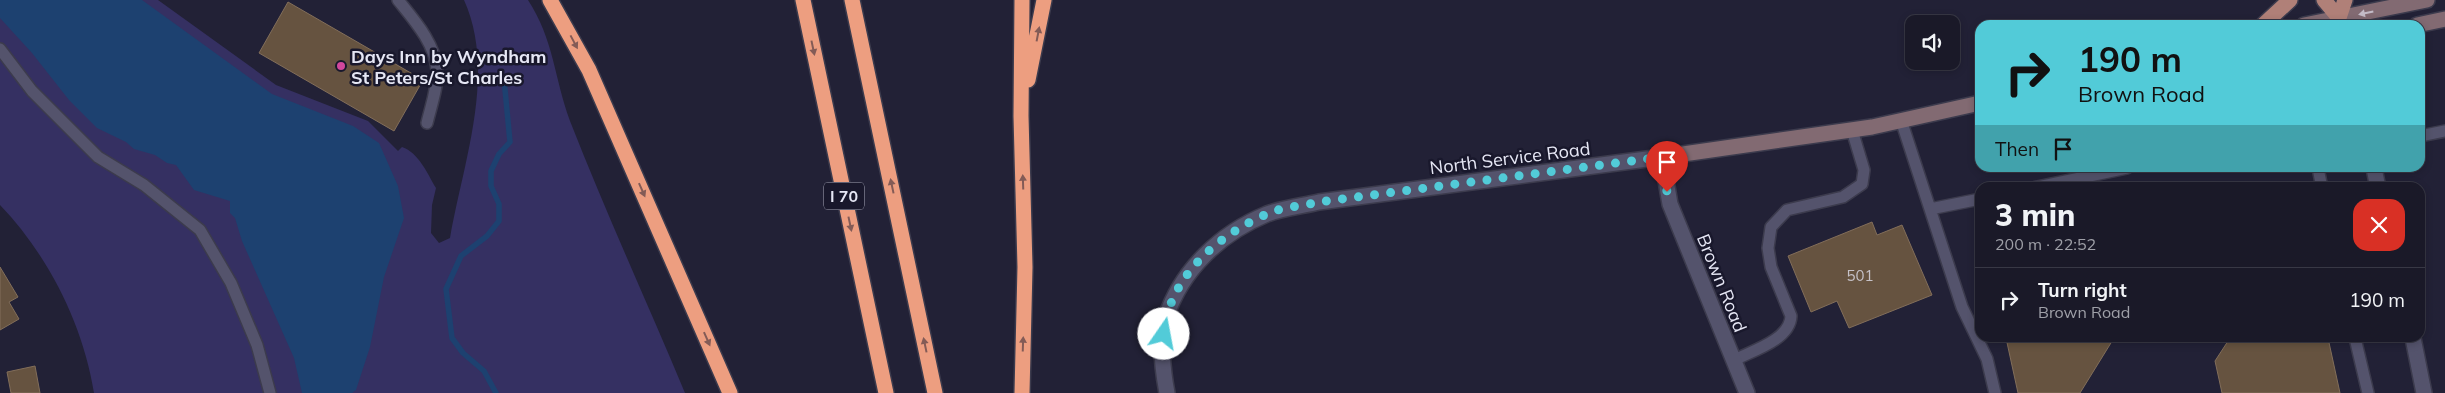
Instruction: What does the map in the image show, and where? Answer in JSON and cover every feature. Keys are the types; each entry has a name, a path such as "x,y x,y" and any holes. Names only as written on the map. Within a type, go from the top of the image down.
{"highway":[{"path":"550,0 589,70 730,393"},
{"name":"I 70","path":"803,0 886,393"},
{"path":"852,0 935,393"},
{"path":"1022,0 1021,116 1025,267 1022,393"},
{"path":"1021,116 1044,0"}],"main road":[{"path":"2268,20 2290,0"},
{"path":"2324,0 2339,20"},
{"path":"2340,20 2345,0"}],"street":[{"path":"2348,20 2426,0"},
{"path":"2425,23 2445,19"},
{"name":"North Service Road","path":"1167,393 1162,365 1165,318 1184,278 1218,241 1268,214 1319,202 1852,130 1975,104"},
{"name":"Brown Road","path":"1662,157 1670,204 1748,393"},
{"path":"2414,342 2424,393"}],"lane":[{"path":"398,0 423,32 432,50 437,70 436,88 427,123"},
{"path":"0,49 32,91 98,157 144,185 200,230 231,283 257,346 270,393"},
{"path":"1901,120 1962,307 1975,334"},
{"path":"1734,360 1772,341 1787,331 1791,324 1791,316 1771,267 1768,248 1771,227 1787,210 1843,197 1862,184 1864,170 1852,130"},
{"path":"2425,135 2445,131"},
{"path":"2061,182 2108,172"},
{"path":"1930,210 1975,200"},
{"path":"1979,342 1987,359 1995,393"},
{"path":"2356,342 2368,393"}],"shaded area":[{"path":"0,0 158,0 276,85 368,121 398,151 402,147 413,154 422,164 436,188 432,205 431,233 439,243 450,238 469,149 478,88 478,57 473,28 464,0 528,0 537,15 548,44 570,121 685,393 94,393 89,367 81,342 61,292 33,246 0,205"}],"water":[{"path":"0,0 142,0 272,94 353,126 379,143 398,186 404,218 384,277 370,347 356,390 352,393 302,393 294,358 242,241 235,218 230,213 230,201 194,190 176,165 167,163 155,155 134,149 126,142 97,128 69,100 32,53 0,18"}],"building":[{"name":"Days Inn by Wyndham St Peters/St Charles","path":"288,2 423,80 394,131 259,53"},
{"path":"1872,222 1877,235 1902,225 1932,295 1849,328 1837,301 1811,312 1788,256"},
{"path":"0,267 18,297 9,302 19,319 0,330"},
{"path":"2007,342 2112,342 2080,393 2018,393"},
{"path":"2227,342 2329,342 2340,393 2222,393 2215,361"},
{"path":"35,366 40,393 11,393 7,372"}],"waterway":[{"path":"496,393 484,371 463,353 452,338 446,289 461,256 487,236 499,221 499,204 491,186 491,171 499,154 510,142 504,79"}],"place":[{"name":"Days Inn by Wyndham St Peters/St Charles","path":"341,66"}],"route":[{"path":"1164,334 1165,318 1184,278 1218,241 1268,214 1319,202 1662,157 1667,192"}]}
